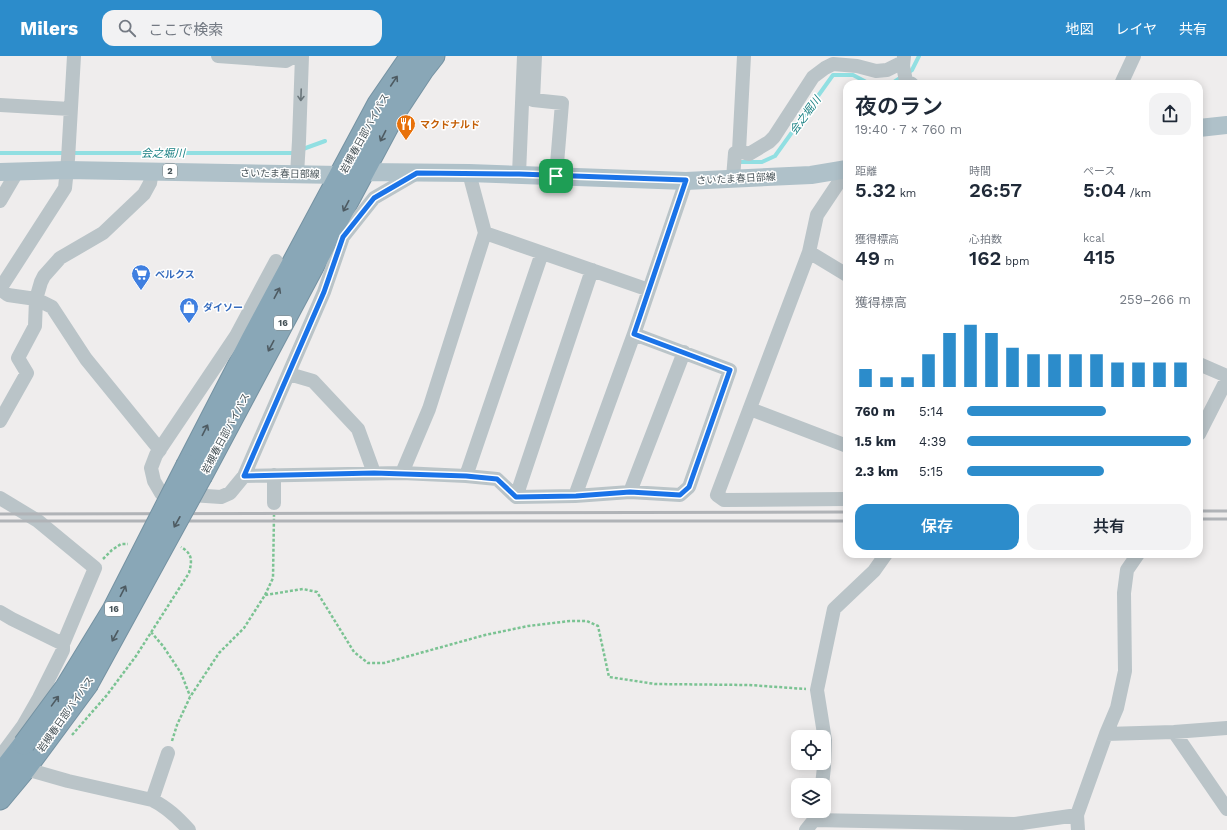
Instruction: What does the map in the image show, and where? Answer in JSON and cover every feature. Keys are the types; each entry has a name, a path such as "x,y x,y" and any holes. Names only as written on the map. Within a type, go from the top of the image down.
{"highway":[{"name":"岩槻春日部バイパス","path":"195,470 252,339 378,104 411,56"},
{"name":"岩槻春日部バイパス","path":"0,799 7,765 31,748 87,685 195,470 364,172 396,112 423,70 434,56"}],"main road":[{"path":"1203,128 1227,125"},
{"name":"さいたま春日部線","path":"8,172 68,160 152,171 297,167 340,175 364,172 519,174 557,167 686,180 811,175 843,170"}],"street":[{"path":"74,56 65,188 0,289 8,295 36,299 52,308 86,359 160,450"},
{"path":"218,56 286,61 295,56"},
{"path":"297,167 302,56"},
{"path":"519,174 524,56"},
{"path":"535,56 533,100 562,103 557,167"},
{"path":"739,152 744,56"},
{"path":"1123,80 1134,56"},
{"path":"733,178 735,153 739,152 749,154 769,142 774,137 813,77 825,68 833,64 857,66 876,71 887,70 906,74"},
{"path":"0,105 70,109"},
{"path":"0,421 27,373 18,358 35,326 36,299 44,276 60,258 103,233 144,194 150,183 152,171"},
{"path":"0,201 8,172"},
{"path":"276,261 236,336 160,450 151,468 154,481 161,493 222,497 230,493 244,476 324,292 343,237 374,198 417,173"},
{"path":"402,473 428,409 485,233 469,173"},
{"path":"843,175 817,215 809,252 717,495 724,500 843,498"},
{"path":"576,496 634,334 686,180"},
{"path":"485,233 649,290"},
{"path":"809,252 843,273"},
{"path":"466,476 542,253"},
{"path":"516,497 592,270"},
{"path":"244,476 402,473 497,479 516,497 576,496 630,492 680,495 689,487 730,370 634,334"},
{"path":"630,492 684,352"},
{"path":"1203,366 1227,377 1203,426"},
{"path":"289,374 312,381 358,429 374,473"},
{"path":"750,409 843,444"},
{"path":"274,475 274,503"},
{"path":"0,498 38,521 95,568 63,644 63,650 23,726 7,765 68,781 152,800 176,816 189,830"},
{"path":"823,778 825,740 817,690 834,609 874,571 883,558"},
{"path":"1078,830 1077,815 1117,708 1124,670 1124,593 1127,570 1135,558"},
{"path":"0,612 63,644"},
{"path":"1106,734 1174,732 1227,728"},
{"path":"1174,732 1227,809"},
{"path":"152,800 168,753"},
{"path":"812,820 1015,824 1077,815"}],"path":[{"path":"168,753 177,725 190,696 219,653 244,628 265,595 273,578 274,503"},
{"path":"265,595 303,589 317,592 354,652 368,663 384,663 485,635 528,626 570,621 587,622 598,626 609,677 655,684 749,685 817,690"},
{"path":"151,632 181,672 190,696"}],"waterway":[{"name":"会之堀川","path":"897,80 912,70 919,56"},
{"name":"会之堀川","path":"739,162 762,162 775,156 833,75 853,75 862,80"},
{"name":"会之堀川","path":"0,153 292,153 325,141"}],"railway":[{"path":"1203,511 1227,511"},
{"path":"0,514 843,512"},
{"path":"1203,519 1227,519"},
{"path":"0,521 843,521"}],"place":[{"name":"マクドナルド","path":"406,141"},
{"name":"ベルクス","path":"141,291"},
{"name":"ダイソー","path":"189,324"}],"route":[{"path":"417,173 519,174 556,176 686,180 634,334 730,370 689,487 680,495 630,492 576,496 516,497 497,479 466,476 374,473 244,476 324,292 343,237 374,198 417,173"}]}
